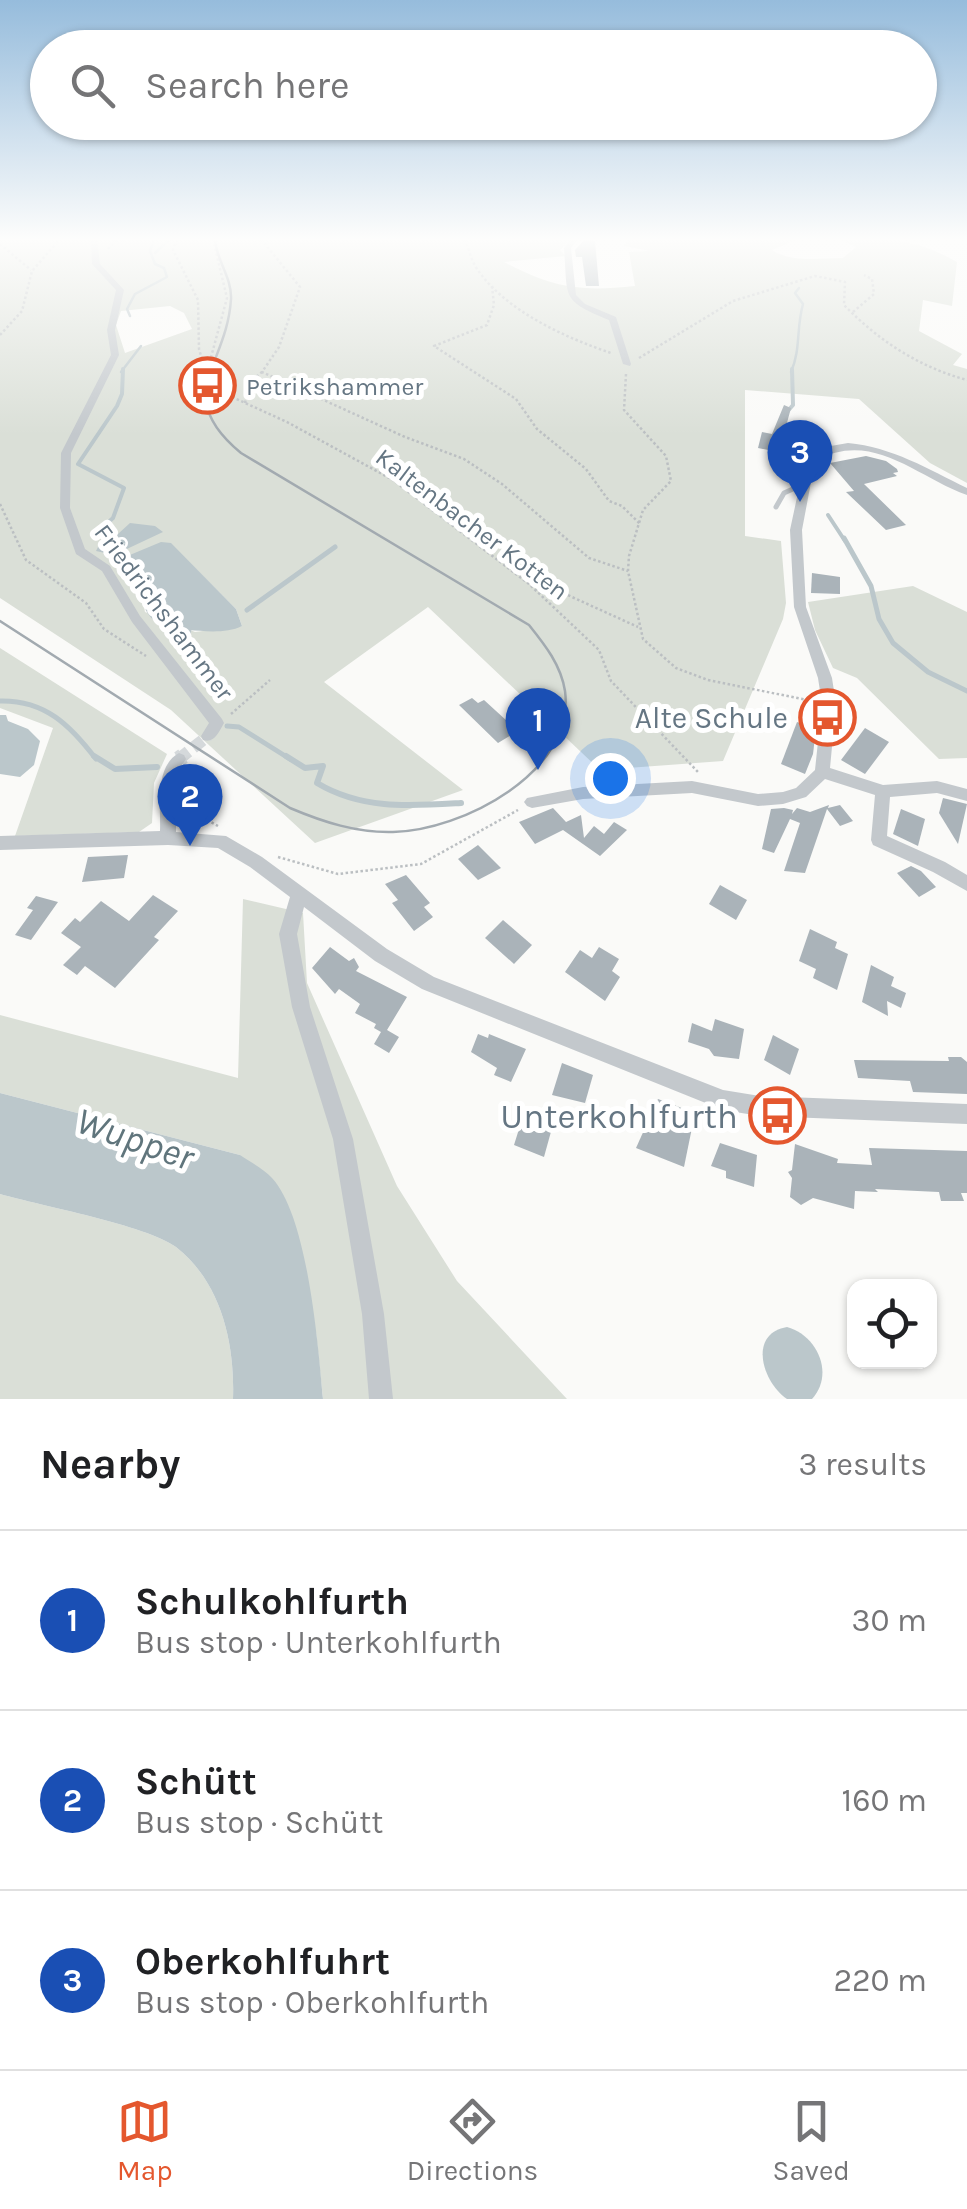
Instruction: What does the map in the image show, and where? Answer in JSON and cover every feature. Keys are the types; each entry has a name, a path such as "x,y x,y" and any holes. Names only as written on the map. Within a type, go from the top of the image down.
{"street":[{"name":"Friedrichshammer","path":"117,304 111,330 114,354 66,452 65,508 80,550 106,569 213,730"},
{"path":"580,304 614,320 627,360"},
{"path":"532,802 584,793 692,787 758,800 802,793 822,772 828,704 825,678 800,606 796,530 810,460 826,447 852,444 885,453 967,492"},
{"path":"168,838 170,770 179,759"},
{"path":"822,772 883,791 937,787 967,795"},
{"path":"883,791 879,840 967,884"},
{"path":"0,843 220,840 256,862 381,956 428,983 723,1100 760,1106 967,1114"},
{"path":"300,895 288,934 301,1007 343,1139 373,1314 381,1399"}],"lane":[{"path":"776,507 784,493 806,483"}],"path":[{"path":"0,335 24,304"},
{"path":"198,304 200,348 206,373"},
{"path":"206,373 226,304"},
{"path":"245,404 248,385 279,347 294,304"},
{"path":"494,304 487,325 434,346 516,398 537,429 586,469 610,501 622,506 640,524"},
{"path":"518,304 537,318 627,360 651,354 728,304"},
{"path":"844,304 925,366 967,380"},
{"path":"852,314 863,304"},
{"path":"627,360 624,410 666,456 670,481 643,510 628,571 643,640 676,668 708,680 828,704"},
{"path":"262,372 485,471 589,558 628,571"},
{"name":"Kaltenbacher Kotten","path":"206,373 220,375 221,392 288,422 393,480 529,584 599,650 611,681 698,772"},
{"path":"0,504 26,560 86,603 104,629 125,639 144,656 148,654 146,646 153,640"},
{"path":"529,584 550,587 639,628"},
{"path":"213,730 270,680"},
{"path":"270,854 338,874 421,864 532,802"}],"shaded area":[{"path":"0,304 922,304 919,331 962,354 953,365 967,369 967,483 930,463 859,399 745,390 745,536 781,541 786,603 783,619 723,761 600,770 428,607 324,682 463,790 315,843 171,710 0,598","holes":["170,306 184,313 192,329 125,353 116,325 121,311","170,543 236,609 242,626 195,632 145,612 137,574 126,557"]},
{"path":"913,586 967,612 967,758 939,759 857,678 833,668 815,630 808,602"},
{"path":"0,648 167,754 154,783 152,823 139,832 15,836 53,728 0,708"},
{"path":"243,899 303,913 307,983 397,1186 457,1281 567,1399 323,1399 316,1332 240,1155 0,1093 0,1015 238,1078"},
{"path":"0,1194 142,1231 176,1247 205,1278 215,1297 228,1337 233,1399 0,1399"}],"water":[{"path":"130,523 155,526 163,532 114,555 96,551 102,539 118,534"},
{"path":"161,542 171,543 236,609 242,626 222,631 189,630 170,627 149,615 125,557"},
{"path":"0,715 28,729 40,741 34,765 20,777 0,774"},
{"name":"Wupper","path":"0,1093 240,1155 269,1175 284,1196 303,1251 323,1399 233,1399 228,1337 215,1297 205,1278 176,1247 142,1231 0,1194"},
{"path":"787,1327 807,1338 819,1357 822,1378 812,1399 787,1399 766,1371 763,1349 767,1339"}],"building":[{"path":"784,405 791,408 779,452 758,448 762,432 772,434"},
{"path":"866,456 886,461 897,469 893,473 897,476 864,484 906,525 886,530 846,492 854,491 830,463"},
{"path":"812,573 840,577 840,594 811,593"},
{"path":"472,698 478,703 484,700 518,731 498,743 459,705"},
{"path":"797,722 816,729 813,754 805,774 781,764"},
{"path":"865,728 889,742 865,774 841,760"},
{"path":"943,798 967,804 958,844 939,813"},
{"path":"829,805 828,808 840,805 853,821 840,826 827,809 805,873 784,871 800,823 790,819 774,853 762,849 771,809 793,810 792,814 797,808 810,812"},
{"path":"553,808 566,822 581,815 584,838 594,826 604,834 614,822 627,830 600,856 563,830 535,844 519,822"},
{"path":"901,809 925,819 918,846 893,834"},
{"path":"478,845 501,868 478,880 458,859"},
{"path":"128,855 124,878 82,882 88,857"},
{"path":"911,866 936,887 919,897 897,873"},
{"path":"406,875 430,903 424,907 433,917 414,931 392,903 398,900 385,884"},
{"path":"720,885 747,900 736,920 709,904"},
{"path":"153,895 178,911 154,937 159,940 115,988 85,966 77,975 63,965 81,947 61,933 75,918 80,922 101,901 129,921"},
{"path":"36,896 58,902 31,940 15,935 33,910 27,908"},
{"path":"503,920 532,945 514,964 485,938"},
{"path":"810,929 837,942 835,948 848,954 837,990 813,978 816,969 799,961"},
{"path":"330,947 349,961 354,958 359,967 356,971 407,997 387,1030 399,1037 389,1053 374,1044 381,1032 374,1028 376,1024 355,1013 360,1004 339,989 335,994 312,968"},
{"path":"599,947 619,959 612,971 620,977 605,1001 565,972 580,950 592,958"},
{"path":"871,965 894,977 891,986 906,993 901,1008 887,1001 888,1016 862,1002"},
{"path":"715,1019 744,1029 739,1059 714,1056 709,1049 688,1042 692,1023 712,1031"},
{"path":"478,1034 488,1038 489,1034 526,1049 511,1082 494,1075 497,1068 471,1052"},
{"path":"773,1035 799,1049 790,1075 764,1060"},
{"path":"948,1057 961,1057 967,1062 967,1094 913,1092 910,1081 858,1078 854,1060 949,1061"},
{"path":"562,1063 593,1075 585,1103 552,1095"},
{"path":"658,1099 695,1113 684,1167 636,1148"},
{"path":"523,1116 552,1128 544,1157 514,1145"},
{"path":"720,1143 757,1155 754,1187 726,1178 726,1171 711,1166"},
{"path":"795,1144 838,1159 837,1163 872,1165 869,1148 967,1151 967,1193 961,1193 964,1201 941,1201 939,1192 875,1189 878,1192 855,1191 854,1209 813,1198 801,1205 790,1197 792,1178 788,1172 792,1170"}],"waterway":[{"path":"130,304 130,316"},
{"path":"791,372 803,304"},
{"path":"123,369 141,346"},
{"path":"108,541 111,537 104,526 113,518 124,488 78,464 117,406 123,369"},
{"path":"786,413 793,405 792,369"},
{"path":"828,515 845,541"},
{"path":"107,542 110,538"},
{"path":"844,538 871,586 879,619 893,643 928,672 967,691"},
{"path":"247,610 335,547"},
{"path":"189,627 187,649 211,679"},
{"path":"0,701 30,705 55,717 96,759"},
{"path":"227,726 239,727 290,759"},
{"path":"94,756 115,769 157,767"},
{"path":"286,756 305,768 323,766 317,783 351,798 405,805 461,803"}],"tunnel":[{"path":"183,756 179,759 208,736"}],"tram line":[{"path":"0,621 290,808 340,826 393,832 450,821 509,792 552,747 564,720 565,691 556,664 529,625 241,453 220,433 209,414 206,397 230,304"}],"place":[{"name":"Petrikshammer","path":"207,386"},
{"name":"Oberkohlfuhrt","path":"800,502"},
{"name":"Alte Schule","path":"827,718"},
{"name":"Schulkohlfurth","path":"538,770"},
{"name":"Schütt","path":"190,846"},
{"name":"Unterkohlfurth","path":"777,1116"}]}
